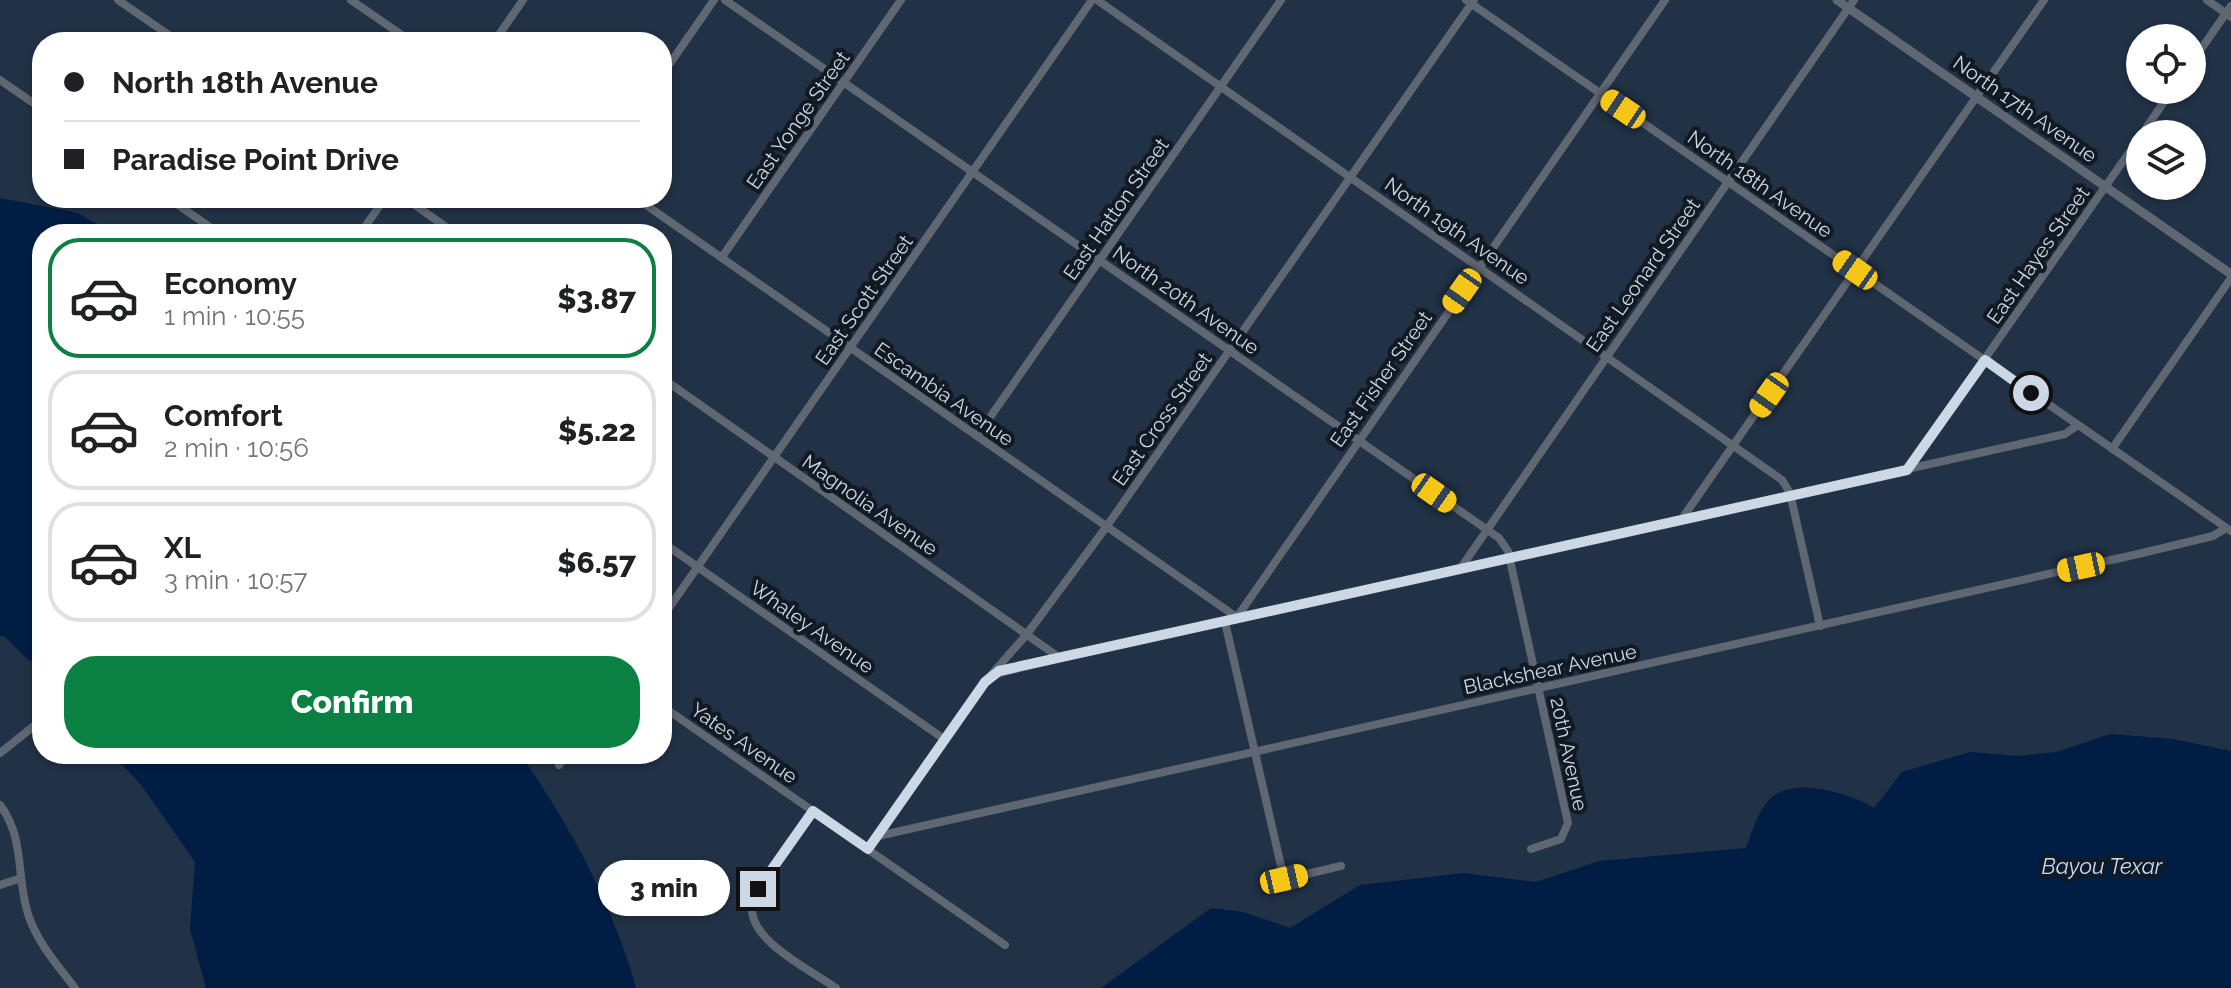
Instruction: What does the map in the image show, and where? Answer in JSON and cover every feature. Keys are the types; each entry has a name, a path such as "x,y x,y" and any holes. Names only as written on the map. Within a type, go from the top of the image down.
{"street":[{"path":"118,0 164,32"},
{"path":"351,0 397,32"},
{"path":"501,32 523,0"},
{"path":"672,61 714,0"},
{"name":"North 20th Avenue","path":"725,0 1505,544 1539,689"},
{"name":"East Yonge Street","path":"722,257 901,0"},
{"name":"North 19th Avenue","path":"1094,0 1735,444 1782,480 1791,496"},
{"name":"East Scott Street","path":"672,604 1094,0"},
{"name":"East Hatton Street","path":"977,436 1281,0"},
{"name":"East Fisher Street","path":"1235,618 1665,0"},
{"name":"North 17th Avenue","path":"1837,0 1851,4 2231,276"},
{"path":"1681,520 2044,0"},
{"path":"2206,43 2229,12 2207,0"},
{"name":"North 18th Avenue","path":"1470,1 2228,530"},
{"name":"East Cross Street","path":"868,849 985,682 1027,634 1107,526 1470,1"},
{"name":"East Leonard Street","path":"1460,569 1485,528 1851,4"},
{"path":"0,80 32,102"},
{"name":"East Hayes Street","path":"1907,470 2126,157"},
{"path":"182,208 206,224"},
{"path":"419,208 442,224"},
{"name":"Escambia Avenue","path":"651,208 1235,618"},
{"path":"2112,449 2231,276"},
{"name":"Magnolia Avenue","path":"672,385 1060,658"},
{"path":"985,682 999,671 2065,434 2078,425"},
{"path":"1791,496 1820,626"},
{"name":"Blackshear Avenue","path":"878,836 1820,626 2213,536 2228,530"},
{"name":"Whaley Avenue","path":"672,549 944,739"},
{"path":"1225,622 1284,879"},
{"name":"20th Avenue","path":"1531,849 1561,839 1568,823 1539,689"},
{"name":"Yates Avenue","path":"672,713 1005,945"},
{"path":"0,753 32,728"},
{"path":"0,805 15,829 21,878 35,931 75,988"},
{"path":"813,811 754,896 750,911 759,933 836,988"},
{"path":"1273,882 1341,866"},
{"path":"0,885 21,878"}],"water":[{"path":"0,198 32,204 32,208 78,213 96,224 32,224 32,661 4,636 0,636"},
{"name":"Bayou Texar","path":"2111,734 2173,739 2231,751 2231,988 1101,988 1211,908 1243,912 1290,928 1360,885 1464,873 1536,882 1599,861 1746,848 1763,808 1782,791 1795,788 1823,790 1874,808 1902,772 1970,752 2018,756 2056,752"},
{"path":"121,764 527,764 590,870 616,928 636,988 206,988 190,929 195,862 142,786"}],"route":[{"path":"758,889 813,811 868,849 985,682 999,671 1907,470 1985,360 2031,393"}]}
